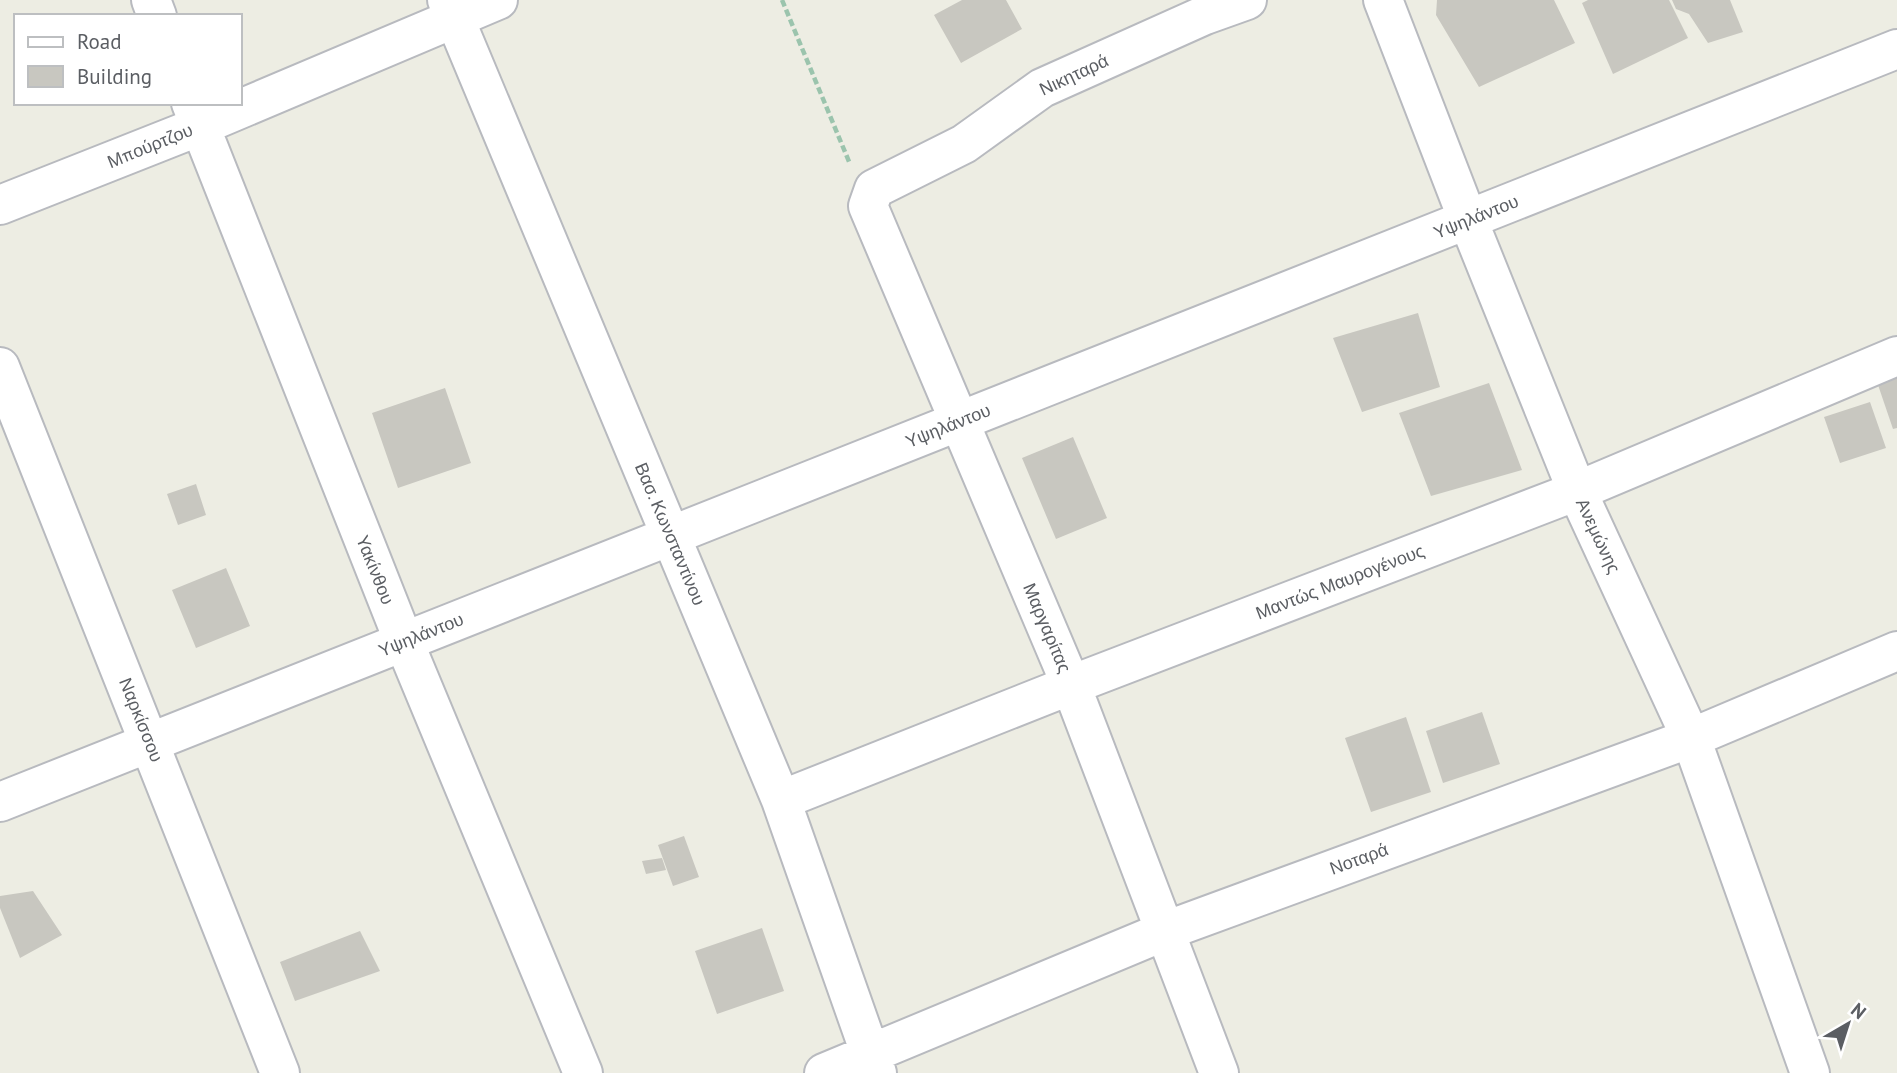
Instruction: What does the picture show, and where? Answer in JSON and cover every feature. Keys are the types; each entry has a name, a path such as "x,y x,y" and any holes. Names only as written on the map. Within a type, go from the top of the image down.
{"street":[{"path":"451,10 498,0"},
{"name":"Νικηταρά","path":"871,197 964,144 1042,88 1205,15 1248,0"},
{"name":"Ανεμώνης","path":"1383,0 1577,491 1691,737 1810,1073"},
{"name":"Μπούρτζου","path":"242,96 451,10"},
{"name":"Βασ. Κωνσταντίνου","path":"451,10 781,800 874,1063"},
{"name":"Υψηλάντου","path":"0,802 1897,49"},
{"name":"Μπούρτζου","path":"0,205 219,105"},
{"name":"Υακίνθου","path":"195,115 404,642 583,1073"},
{"name":"Μαργαρίτας","path":"871,197 959,422 1072,685 1219,1073"},
{"name":"Μαντώς Μαυρογένους","path":"781,800 1577,491 1897,356"},
{"name":"Ναρκίσσου","path":"0,367 280,1073"},
{"name":"Νοταρά","path":"824,1073 874,1063 1165,931 1691,737 1897,651"}],"path":[{"path":"782,0 871,197"}],"building":[{"path":"962,0 1006,0 1022,29 961,63 934,15"},
{"path":"1437,0 1554,0 1575,43 1479,87 1436,15"},
{"path":"1588,0 1669,0 1688,38 1613,74 1582,3"},
{"path":"1672,0 1730,0 1743,32 1708,43 1689,14 1676,9"},
{"path":"1418,313 1440,387 1362,412 1333,338"},
{"path":"1897,375 1897,428 1893,429 1877,382"},
{"path":"1489,383 1522,470 1431,496 1399,413"},
{"path":"445,388 471,463 398,488 372,413"},
{"path":"1870,402 1886,448 1840,463 1824,417"},
{"path":"1073,437 1107,518 1056,539 1022,458"},
{"path":"196,484 206,515 178,525 167,494"},
{"path":"226,568 250,626 196,648 172,590"},
{"path":"1482,712 1500,764 1443,783 1426,731"},
{"path":"1406,717 1431,792 1371,812 1345,738"},
{"path":"684,836 699,877 673,886 658,845"},
{"path":"662,858 666,870 646,874 642,861"},
{"path":"33,891 62,935 20,958 0,908 0,896"},
{"path":"762,928 784,991 717,1014 695,951"},
{"path":"360,931 380,971 295,1001 280,962"}]}
